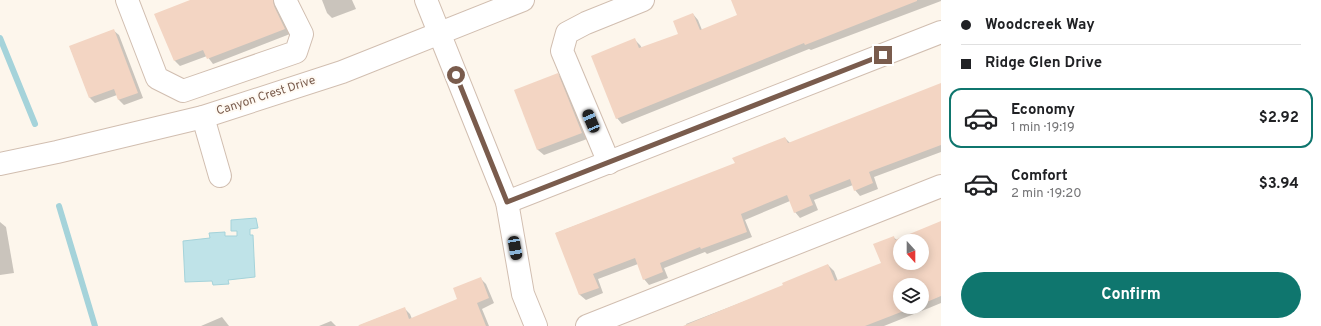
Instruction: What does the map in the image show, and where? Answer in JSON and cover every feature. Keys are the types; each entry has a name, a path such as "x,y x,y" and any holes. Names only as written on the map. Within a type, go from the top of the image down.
{"street":[{"path":"127,0 158,78 184,91 296,52 302,34 285,0"},
{"path":"426,0 507,202 523,294 536,326"},
{"name":"Canyon Crest Drive","path":"0,164 64,151 203,116 342,72 523,0"},
{"path":"609,163 562,51 567,33 586,23 644,0"},
{"path":"507,202 941,32"},
{"path":"203,116 220,176"},
{"path":"587,326 941,186"}],"water":[{"path":"256,218 258,228 250,229 250,235 253,235 255,277 228,280 229,284 213,285 212,281 185,282 183,241 210,238 209,233 225,232 225,236 237,236 237,231 231,231 231,220"}],"building":[{"path":"190,0 273,0 274,6 285,29 207,59 203,50 174,61 154,14"},
{"path":"731,0 917,1 805,45 804,43 616,119 591,56 635,38 639,48 678,34 673,21 693,13 700,30 737,15"},
{"path":"114,29 138,93 118,100 114,89 89,98 69,46"},
{"path":"558,73 582,133 537,150 514,90"},
{"path":"941,83 941,145 869,172 873,183 854,191 850,179 809,195 813,205 794,213 787,195 741,214 747,232 701,249 700,247 660,263 663,272 643,280 635,258 593,274 599,288 579,295 555,233 735,163 732,158 785,137 788,143"},
{"path":"941,221 941,296 929,301 929,278 893,278 893,314 896,314 865,326 683,326 783,285 782,283 828,264 835,281 881,263 873,244 893,236 893,270 929,270 929,234 910,234"},
{"path":"481,277 489,298 477,303 486,326 359,326 405,307 409,319 457,299 453,288"}],"waterway":[{"path":"0,38 35,124"},
{"path":"59,206 95,326"}],"route":[{"path":"456,75 507,202 883,55"}]}
